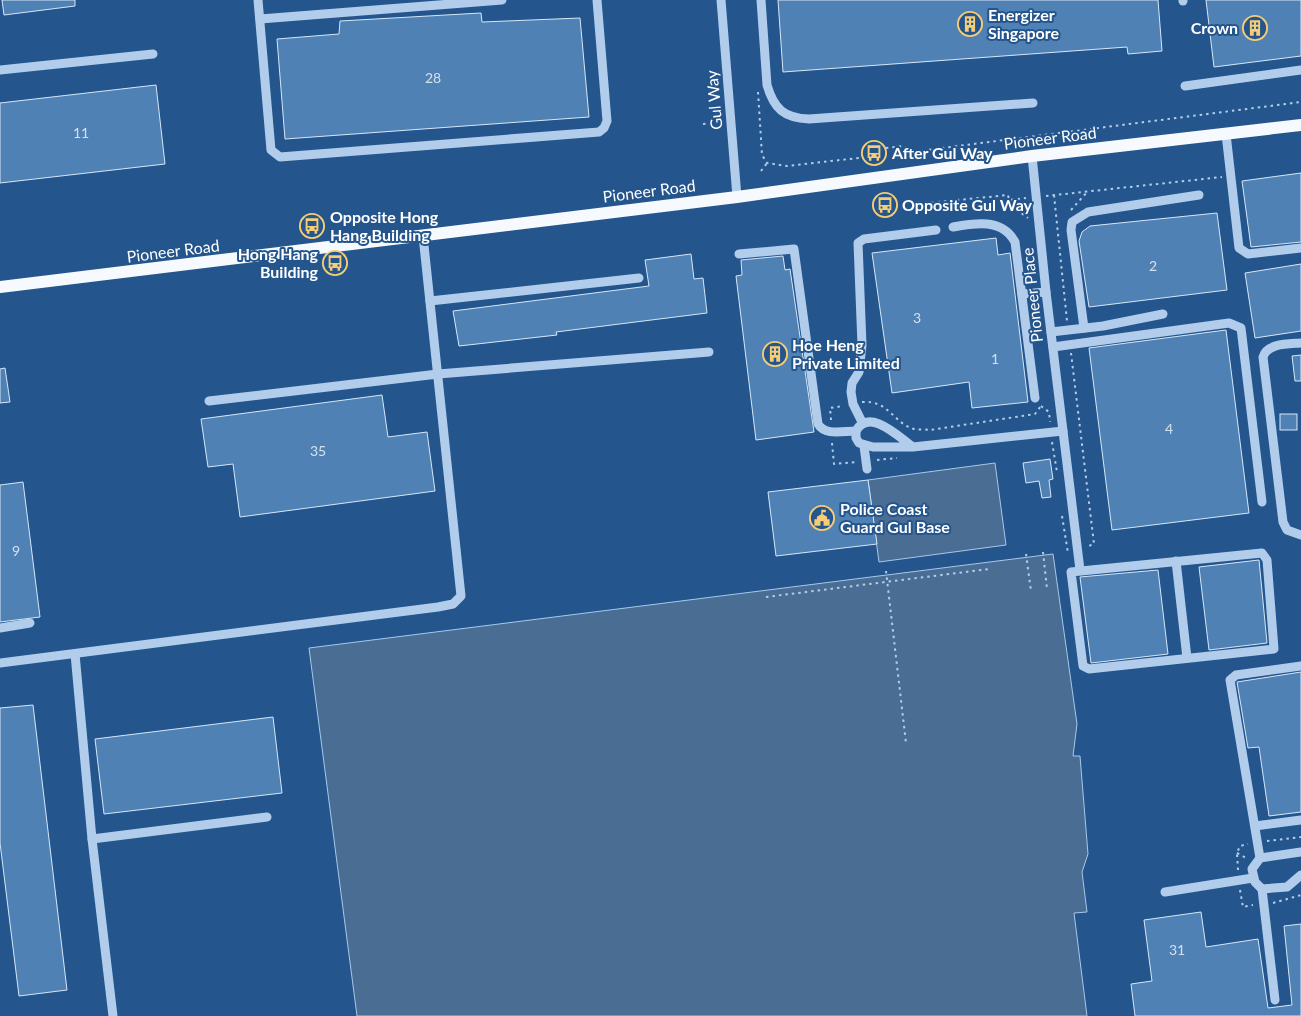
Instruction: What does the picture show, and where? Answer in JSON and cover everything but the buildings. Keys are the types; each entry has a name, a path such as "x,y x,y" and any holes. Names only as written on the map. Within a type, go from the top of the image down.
{"main road":[{"name":"Pioneer Road","path":"0,287 737,197 1032,156 1301,125"}],"street":[{"path":"258,0 271,150 280,157 598,132 604,128 607,121 597,0"},
{"path":"260,19 502,0"},
{"name":"Gul Way","path":"721,0 737,197"},
{"path":"761,0 767,85 770,95 780,110 789,116 809,119 1033,103"},
{"path":"0,70 153,54"},
{"path":"1185,86 1301,70"},
{"path":"1226,134 1237,244 1244,253 1252,254 1301,248"},
{"name":"Pioneer Place","path":"1032,156 1038,196 1046,292 1080,570"},
{"path":"1084,328 1071,230 1072,222 1088,212 1199,195"},
{"path":"953,227 972,224 994,224 1011,235 1015,242 1036,398"},
{"path":"862,422 853,404 851,392 852,383 859,372 862,345 858,243 864,239 936,230"},
{"path":"0,663 453,604 461,596 423,236"},
{"path":"738,254 794,248 818,424 828,432 856,431"},
{"path":"430,301 639,278"},
{"path":"1022,294 1046,292"},
{"path":"1051,332 1163,314"},
{"path":"1053,347 1229,323 1241,328 1262,502"},
{"path":"1301,343 1278,346 1268,350 1263,357 1282,522 1287,530 1301,535"},
{"path":"209,401 438,374 709,352"},
{"path":"867,469 864,446 856,438 856,431 862,422 869,421 880,424 913,447"},
{"path":"864,446 913,447 1063,431"},
{"path":"1258,553 1264,555 1267,560 1274,649 1090,668 1083,666 1070,577 1072,572 1080,570 1258,553"},
{"path":"1176,561 1187,658"},
{"path":"0,628 30,623"},
{"path":"74,654 92,839 113,1016"},
{"path":"1275,1000 1262,889 1255,882 1252,869 1258,860 1258,842 1230,680 1236,675 1301,666"},
{"path":"92,839 267,817"},
{"path":"1255,826 1301,820"},
{"path":"1258,860 1301,852"},
{"path":"1262,889 1287,887 1301,876"},
{"path":"1165,892 1254,878"}],"path":[{"path":"757,87 762,155 767,163 787,166 867,157 877,149 904,146 911,152 1301,102"},
{"path":"703,124 721,122"},
{"path":"761,171 767,163"},
{"path":"1009,200 1090,190 1230,177"},
{"path":"1070,211 1090,190"},
{"path":"905,202 928,203 1008,195 1010,204 1033,222"},
{"path":"1054,195 1068,329"},
{"path":"1057,224 1064,217"},
{"path":"1070,345 1094,544 1079,555"},
{"path":"1043,552 1048,589"},
{"path":"1026,554 1031,591"},
{"path":"766,597 989,569"},
{"path":"886,571 906,743"},
{"path":"1258,842 1301,837"},
{"path":"1237,853 1258,860"}],"water":[{"path":"995,463 1006,545 879,562 868,480"},
{"path":"1053,554 1077,724 1073,756 1080,756 1088,854 1082,872 1087,912 1074,913 1087,1016 357,1016 309,648"}],"place":[{"name":"Energizer Singapore","path":"970,24"},
{"name":"Crown","path":"1255,28"},
{"name":"After Gul Way","path":"874,153"},
{"name":"Opposite Gul Way","path":"885,205"},
{"name":"Opposite Hong Hang Building","path":"312,226"},
{"name":"Hong Hang Building","path":"335,263"},
{"name":"Hoe Heng Private Limited","path":"775,354"},
{"name":"Police Coast Guard Gul Base","path":"822,518"}]}
